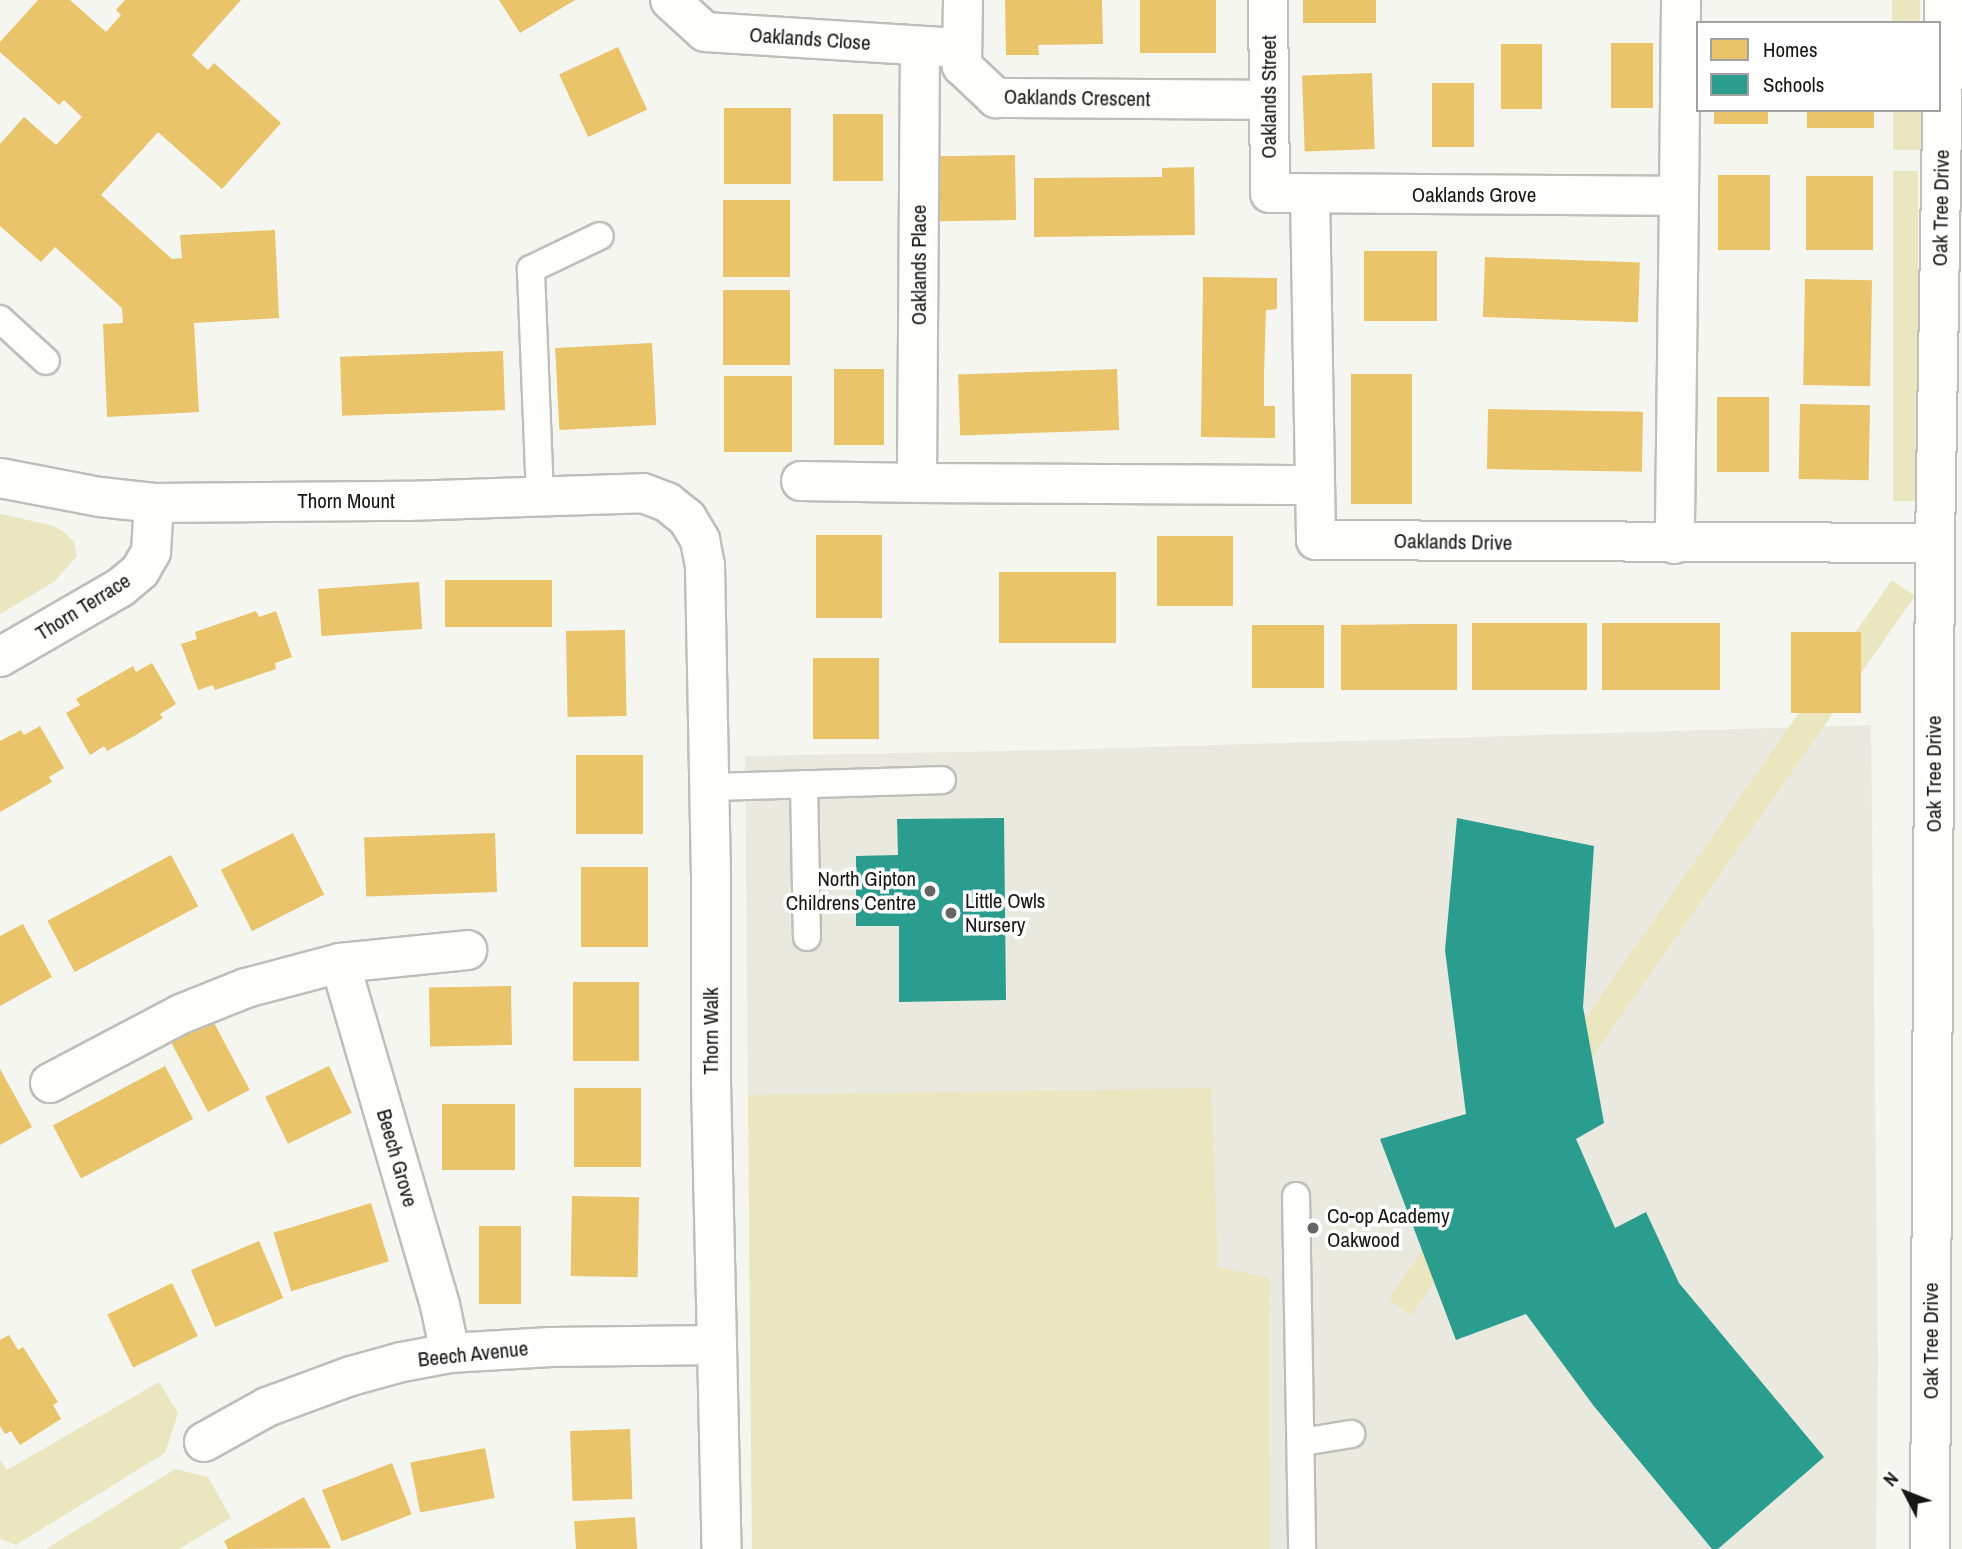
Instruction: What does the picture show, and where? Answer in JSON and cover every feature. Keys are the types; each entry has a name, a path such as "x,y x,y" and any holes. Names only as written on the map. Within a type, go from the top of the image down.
{"street":[{"name":"Oaklands Close","path":"670,0 704,16 920,46 962,48"},
{"name":"Oaklands Crescent","path":"963,0 962,66 996,98 1269,100"},
{"name":"Oaklands Street","path":"1268,0 1270,193"},
{"path":"1675,544 1681,0"},
{"name":"Oak Tree Drive","path":"1930,1549 1936,543 1944,0"},
{"name":"Oaklands Place","path":"917,483 920,46"},
{"name":"Oaklands Grove","path":"1270,193 1679,196"},
{"name":"Oaklands Drive","path":"1310,194 1316,540 1675,544 1936,543"},
{"name":"Thorn Mount","path":"0,478 100,497 153,503 407,501 643,493 667,502 687,518"},
{"path":"801,481 1315,485"},
{"name":"Thorn Terrace","path":"0,656 121,587 140,571 151,552 153,503"},
{"name":"Thorn Walk","path":"687,518 700,540 705,565 710,787 711,1082 722,1549"},
{"path":"50,1083 181,1014 246,988 340,963 467,950"},
{"name":"Beech Grove","path":"340,963 440,1305 450,1353"},
{"name":"Beech Avenue","path":"204,1442 267,1408 351,1376 450,1353 551,1347 717,1345"}],"lane":[{"path":"540,496 531,269 600,236"},
{"path":"0,319 46,360"},
{"path":"710,787 942,780"},
{"path":"804,784 807,937"},
{"path":"1296,1196 1302,1549"},
{"path":"1302,1442 1351,1434"}],"shaded area":[{"path":"1892,0 1920,0 1920,21 1892,21"},
{"path":"1893,112 1921,112 1921,150 1893,150"},
{"path":"1893,171 1918,171 1918,501 1893,501"},
{"path":"0,514 51,525 64,532 74,542 77,556 55,581 0,614"},
{"path":"1892,580 1915,596 1411,1315 1388,1299"},
{"name":"Co-op Academy Oakwood","path":"1871,725 1878,1360 1876,1549 752,1549 745,756 1054,750"},
{"path":"1211,1088 1218,1267 1269,1278 1270,1549 752,1549 748,1095"},
{"path":"159,1382 178,1413 165,1453 16,1545 0,1539 0,1460 7,1470"},
{"path":"175,1469 208,1477 231,1518 179,1549 46,1549"}],"building: Homes":[{"path":"38,0 70,0 106,32 121,15 116,10 125,0 241,0 192,55 208,70 214,63 281,123 222,189 158,132 101,195 172,259 182,258 180,235 275,230 279,318 194,323 199,412 107,417 103,324 123,323 122,308 55,247 41,262 0,226 0,144 24,117 56,145 82,117 64,100 59,105 0,52 0,42"},
{"path":"499,0 575,0 520,33"},
{"path":"1005,0 1102,0 1103,44 1038,45 1039,55 1006,55"},
{"path":"1140,0 1216,0 1216,53 1140,53"},
{"path":"1303,0 1376,0 1376,23 1303,23"},
{"path":"1611,43 1653,43 1653,108 1611,108"},
{"path":"1501,44 1542,44 1542,109 1501,109"},
{"path":"618,47 647,110 588,137 559,74"},
{"path":"1372,73 1375,149 1305,151 1302,75"},
{"path":"1432,83 1474,83 1474,147 1432,147"},
{"path":"724,108 791,108 791,184 724,184"},
{"path":"1714,112 1768,112 1768,124 1714,124"},
{"path":"1807,112 1874,112 1874,128 1807,128"},
{"path":"833,114 883,114 883,181 833,181"},
{"path":"1015,155 1016,220 940,221 939,156"},
{"path":"1194,167 1195,235 1034,237 1034,178 1162,177 1162,168"},
{"path":"1718,175 1770,175 1770,250 1718,250"},
{"path":"1806,176 1873,176 1873,250 1806,250"},
{"path":"723,200 790,200 790,277 723,277"},
{"path":"1364,251 1437,251 1437,321 1364,321"},
{"path":"1485,257 1640,262 1638,322 1483,317"},
{"path":"1203,277 1277,278 1277,309 1266,310 1264,374 1264,406 1275,406 1275,438 1201,437"},
{"path":"1805,279 1872,280 1870,386 1803,385"},
{"path":"723,290 790,290 790,365 723,365"},
{"path":"652,343 656,425 559,430 555,348"},
{"path":"503,351 505,410 342,416 340,357"},
{"path":"834,369 884,369 884,445 834,445"},
{"path":"1117,369 1119,430 960,436 958,375"},
{"path":"1351,374 1412,374 1412,504 1351,504"},
{"path":"724,376 792,376 792,452 724,452"},
{"path":"1717,397 1769,397 1769,472 1717,472"},
{"path":"1800,404 1870,405 1869,480 1799,479"},
{"path":"1488,409 1643,412 1642,472 1487,469"},
{"path":"816,535 882,535 882,618 816,618"},
{"path":"1157,536 1233,536 1233,606 1157,606"},
{"path":"999,572 1116,572 1116,643 999,643"},
{"path":"445,580 552,580 552,627 445,627"},
{"path":"419,582 422,629 322,636 318,589"},
{"path":"256,611 259,617 276,611 292,657 275,663 276,669 215,690 213,685 198,690 181,644 197,639 195,632"},
{"path":"1472,623 1587,623 1587,690 1472,690"},
{"path":"1602,623 1720,623 1720,690 1602,690"},
{"path":"1457,624 1457,690 1341,690 1341,625"},
{"path":"1252,625 1324,625 1324,688 1252,688"},
{"path":"625,630 627,716 568,717 566,631"},
{"path":"1791,632 1861,632 1861,713 1791,713"},
{"path":"813,658 879,658 879,739 813,739"},
{"path":"152,663 176,704 160,714 163,718 136,735 107,751 104,746 90,755 66,713 80,705 76,699 105,682 133,666 136,672"},
{"path":"40,726 64,768 49,777 52,782 0,812 0,741 21,730 24,735"},
{"path":"576,755 643,755 643,834 576,834"},
{"path":"293,833 324,894 252,931 221,870"},
{"path":"495,833 497,892 366,897 364,838"},
{"path":"171,855 198,906 75,972 47,921"},
{"path":"581,867 648,867 648,947 581,947"},
{"path":"23,924 52,977 0,1006 0,936"},
{"path":"573,982 639,982 639,1061 573,1061"},
{"path":"511,986 512,1045 430,1046 429,987"},
{"path":"213,1021 250,1090 208,1112 172,1043"},
{"path":"165,1066 193,1119 81,1179 53,1126"},
{"path":"329,1066 352,1113 288,1144 265,1097"},
{"path":"0,1069 32,1127 0,1145"},
{"path":"574,1088 641,1088 641,1167 574,1167"},
{"path":"442,1104 515,1104 515,1170 442,1170"},
{"path":"572,1196 639,1197 638,1277 571,1276"},
{"path":"371,1203 389,1261 291,1291 273,1233"},
{"path":"479,1226 521,1226 521,1304 479,1304"},
{"path":"259,1241 283,1298 215,1327 191,1270"},
{"path":"172,1283 198,1336 133,1368 107,1315"},
{"path":"9,1335 18,1350 23,1347 58,1402 53,1405 61,1419 20,1445 11,1431 5,1434 0,1426 0,1340"},
{"path":"630,1429 632,1499 572,1501 570,1431"},
{"path":"485,1448 495,1498 420,1513 410,1463"},
{"path":"392,1463 412,1514 342,1541 322,1490"},
{"path":"304,1497 331,1548 228,1549 224,1541"},
{"path":"635,1517 637,1549 576,1549 574,1521"}],"building: Schools":[{"name":"North Gipton Childrens Centre","path":"1004,818 1006,1000 899,1002 899,926 856,926 856,856 898,855 897,819"},
{"path":"1457,818 1594,846 1583,1007 1604,1123 1576,1139 1615,1228 1646,1212 1679,1283 1824,1457 1718,1549 1712,1549 1593,1405 1526,1314 1456,1340 1380,1139 1466,1114 1445,950"}],"place":[{"name":"North Gipton Childrens Centre","path":"930,891"},
{"name":"Little Owls Nursery","path":"951,913"},
{"name":"Co-op Academy Oakwood","path":"1313,1228"}]}
